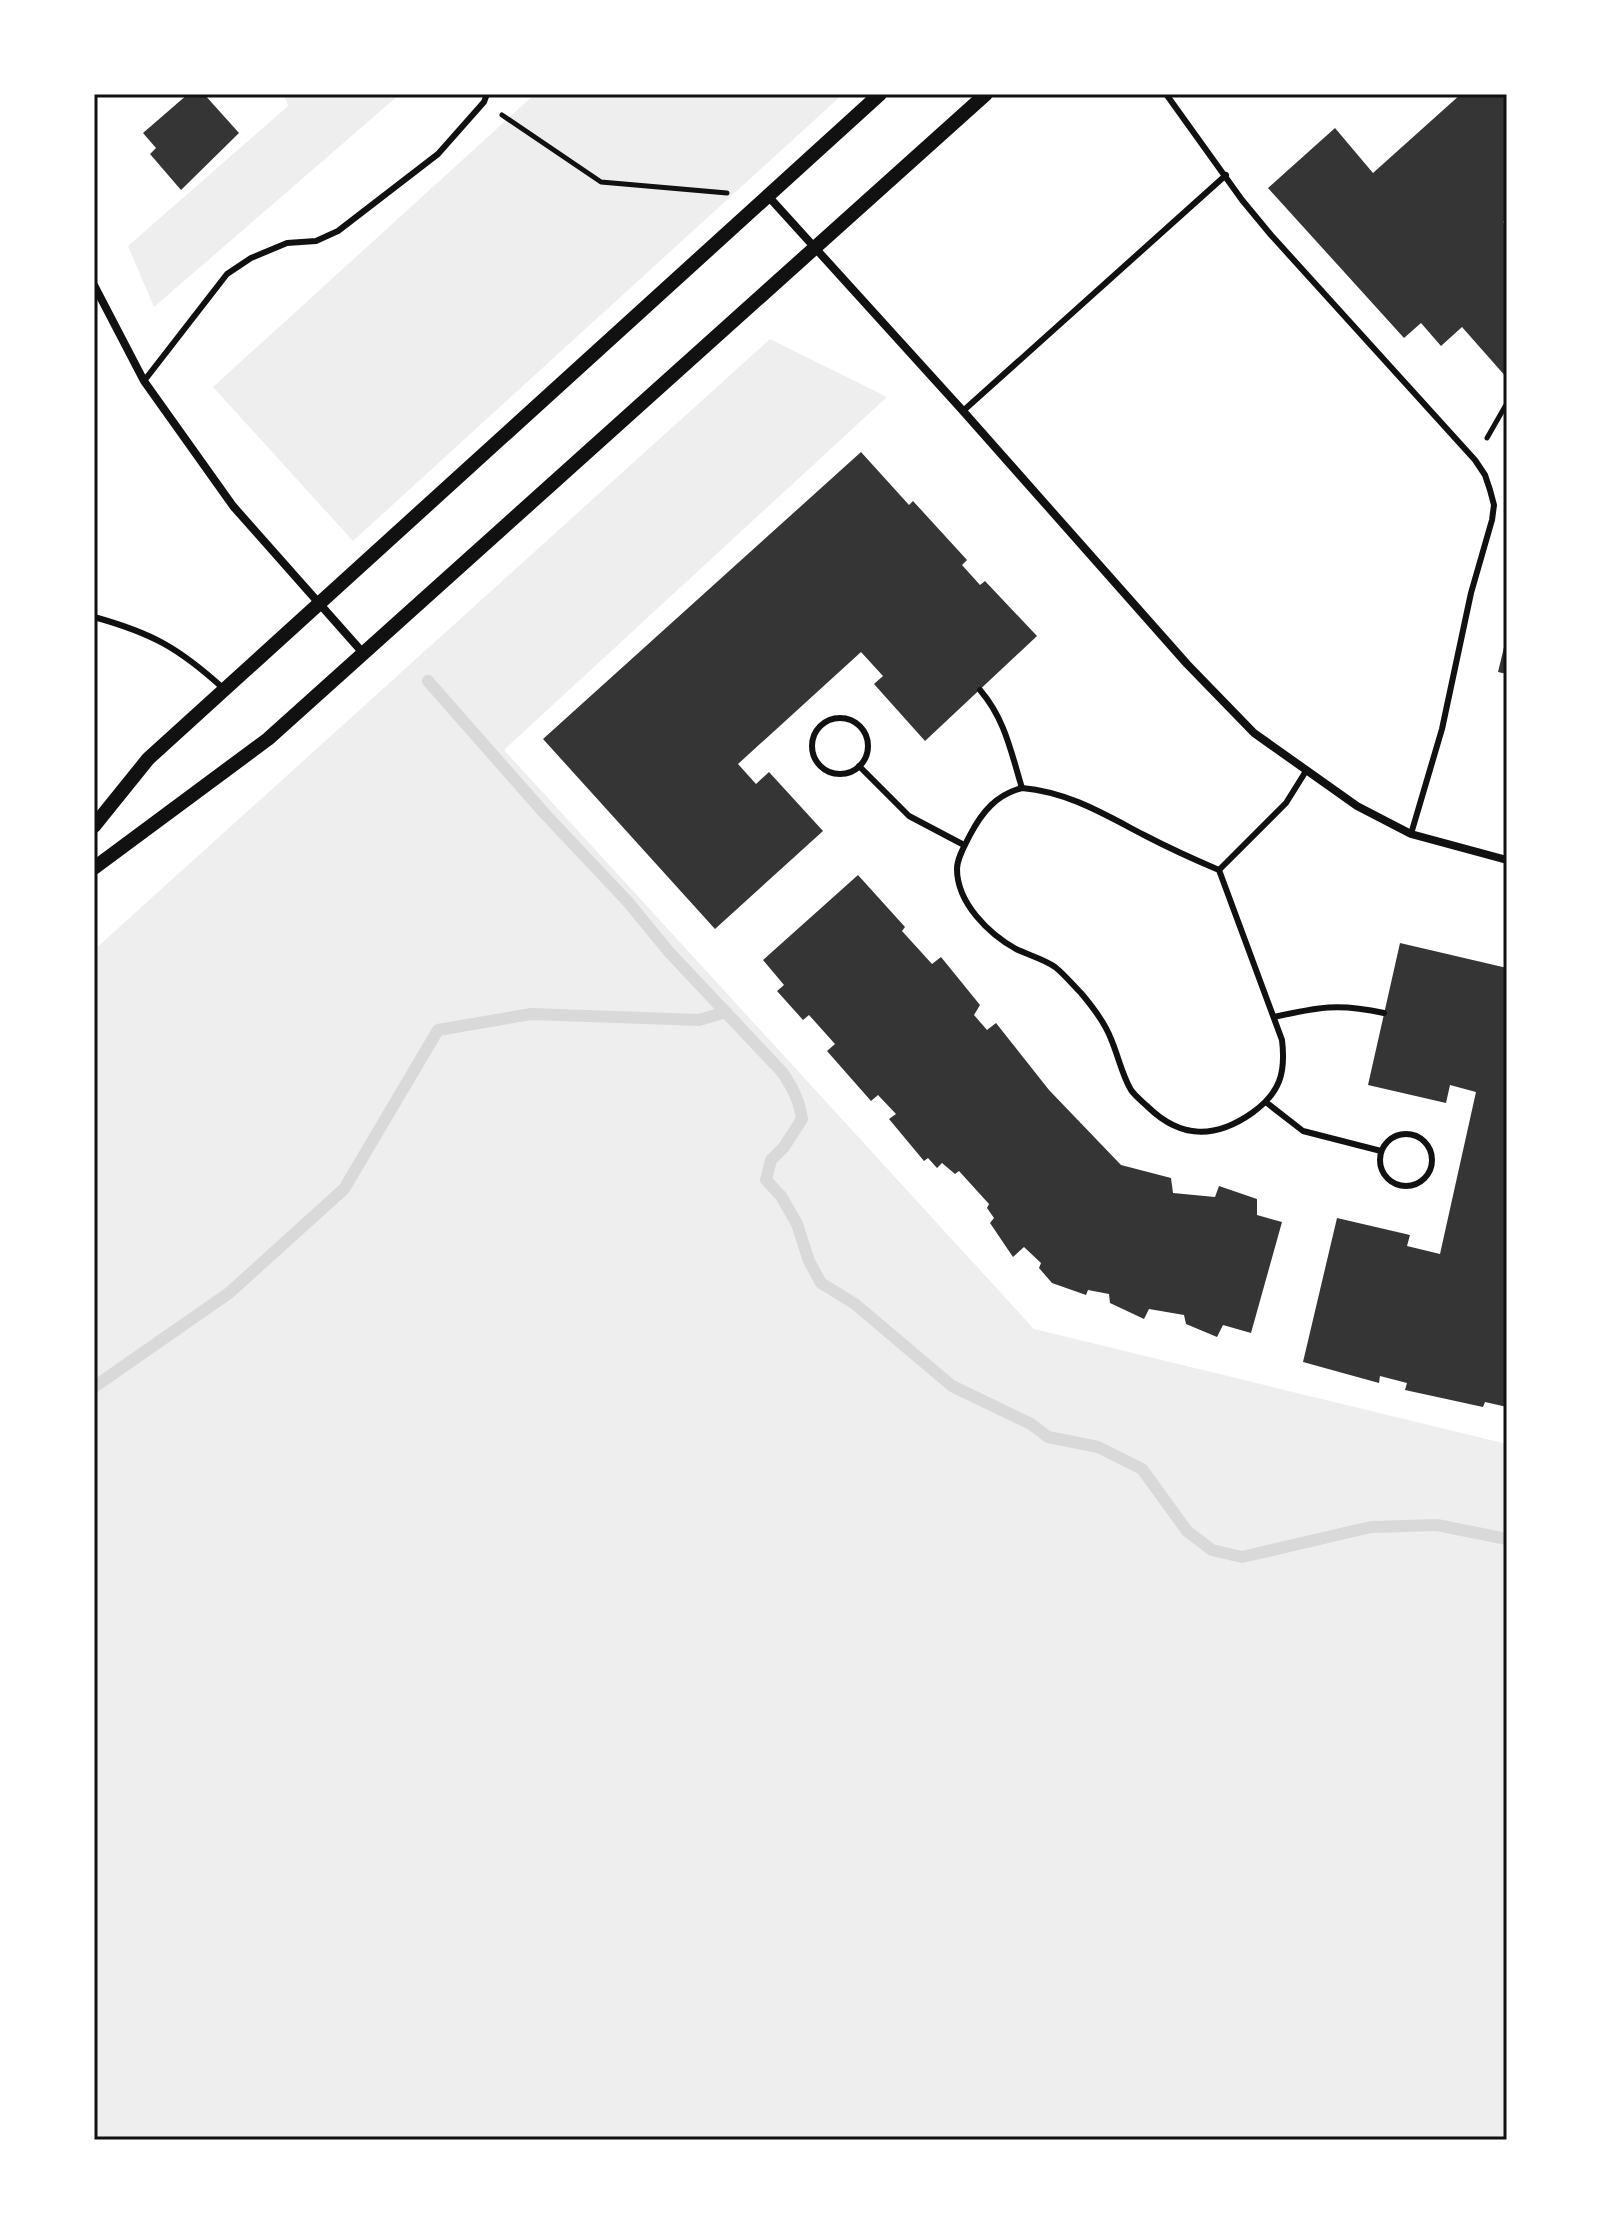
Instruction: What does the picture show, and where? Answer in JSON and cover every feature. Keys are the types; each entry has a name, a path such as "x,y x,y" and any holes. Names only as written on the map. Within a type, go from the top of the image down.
{"street":[{"path":"94,826 148,759 880,94"},
{"path":"94,868 268,739 986,94"},
{"path":"768,196 1187,664 1254,733 1357,806 1411,834 1507,860"},
{"path":"94,285 144,381 233,506 364,654"}],"lane":[{"path":"144,381 227,274 251,258 287,243 316,241 338,231 438,154 484,102 487,94"},
{"path":"1166,94 1271,235 1475,460 1485,475 1494,505 1471,593 1442,729 1411,834"},
{"path":"963,411 1226,175"},
{"path":"94,617 151,635 193,660 224,689"},
{"path":"980,690 993,706 1009,739 1022,788"},
{"path":"841,718 861,727 869,747 859,766 849,772 838,773 826,770 818,762 812,741 823,724 841,718"},
{"path":"859,766 909,816 964,845"},
{"path":"1219,870 1286,803 1306,771"},
{"path":"1022,788 1048,790 1077,800 1219,870 1274,1017 1284,1059 1279,1083 1267,1103 1244,1119 1201,1134 1178,1128 1157,1115 1131,1090 1109,1034 1082,994 1054,966 1015,948 986,929 960,886 957,867 977,820 996,800 1022,788"},
{"path":"1274,1017 1316,1008 1349,1006 1384,1013"},
{"path":"1267,1103 1303,1131 1381,1151"},
{"path":"1413,1135 1429,1146 1431,1169 1415,1185 1395,1183 1382,1170 1381,1151 1394,1137 1413,1135"}],"path":[{"path":"484,102 601,182 768,196"},
{"path":"1475,460 1507,403"}],"shaded area":[{"path":"284,94 400,94 154,307 128,246 288,106"},
{"path":"535,94 843,94 353,541 213,387"},
{"path":"770,339 887,397 504,750 1034,1329 1507,1444 1507,2140 94,2140 94,950"}],"building":[{"path":"188,94 204,94 239,133 181,190 150,154 156,148 143,133"},
{"path":"1461,94 1474,97 1477,94 1507,94 1507,219 1503,222 1507,225 1507,378 1462,327 1441,346 1421,323 1404,338 1268,188 1335,128 1373,173"},
{"path":"861,452 909,505 913,501 967,560 962,565 980,585 985,581 1037,636 925,741 874,684 883,676 861,652 738,764 756,784 769,772 823,831 715,929 543,739"},
{"path":"1507,639 1507,674 1498,672"},
{"path":"858,875 905,927 902,931 932,964 941,957 980,1005 974,1015 987,1030 996,1023 1049,1090 1121,1165 1171,1178 1173,1193 1215,1197 1219,1186 1257,1199 1257,1215 1282,1222 1251,1333 1223,1325 1217,1337 1186,1324 1184,1315 1149,1309 1144,1319 1110,1303 1109,1294 1088,1290 1086,1295 1052,1283 1039,1268 1041,1263 1024,1247 1013,1257 990,1223 994,1218 987,1208 989,1204 959,1171 955,1174 942,1163 937,1168 928,1158 924,1161 889,1119 896,1114 878,1095 871,1101 827,1051 835,1044 809,1015 803,1020 777,991 784,985 763,960"},
{"path":"1400,943 1507,968 1507,1407 1485,1402 1483,1407 1405,1390 1407,1383 1380,1376 1379,1383 1303,1362 1337,1218 1410,1235 1407,1246 1440,1254 1476,1092 1450,1085 1446,1103 1368,1085"}],"waterway":[{"path":"428,681 545,814 628,902 669,952 786,1078 802,1119 784,1147 771,1160 766,1180 781,1196 797,1224 809,1261 821,1283 855,1304 952,1386 1031,1424 1048,1437 1098,1447 1142,1469 1187,1531 1212,1550 1242,1557 1371,1527 1437,1525 1507,1539"},
{"path":"94,1387 229,1293 344,1189 438,1030 531,1014 699,1020 726,1012"}]}
